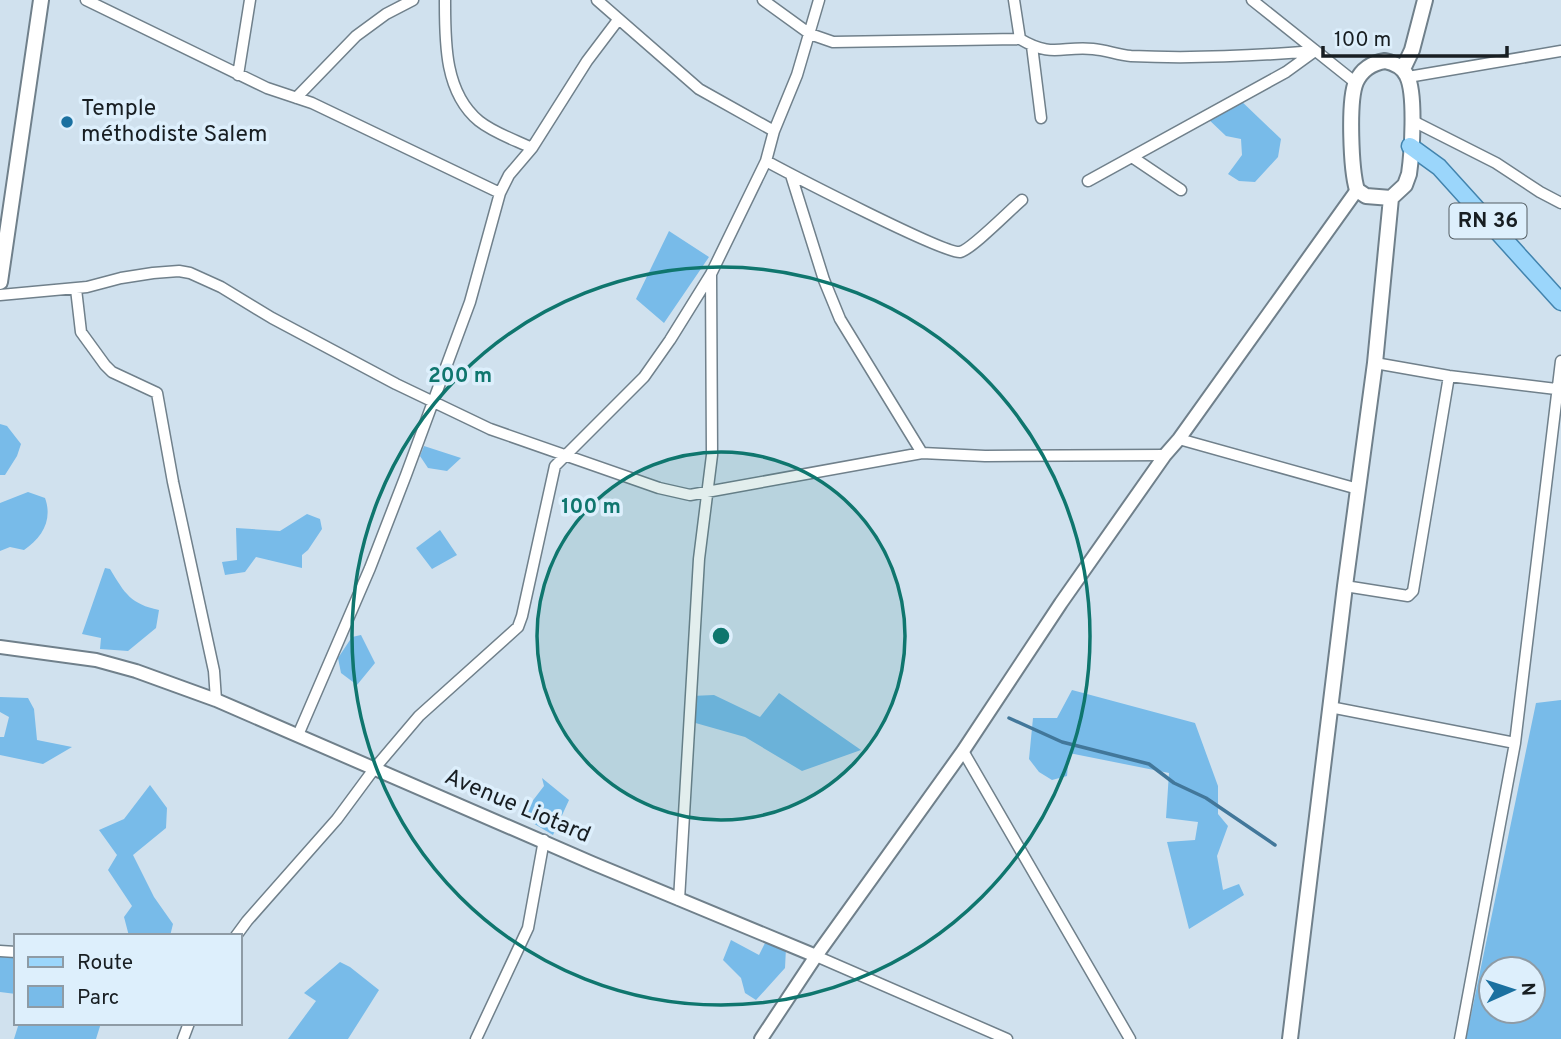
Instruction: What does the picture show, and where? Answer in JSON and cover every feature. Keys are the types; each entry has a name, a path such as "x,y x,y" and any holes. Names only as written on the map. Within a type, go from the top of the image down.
{"main road":[{"path":"0,282 41,0"},
{"path":"1405,73 1394,63 1376,62 1368,66 1356,83 1353,102 1352,171 1357,190 1366,196 1391,198 1399,194 1405,185 1410,164 1412,99 1405,73 1425,0"},
{"name":"RN 36","path":"1410,146 1428,158 1450,179 1561,302"},
{"path":"1290,1039 1375,363 1391,198"}],"street":[{"path":"86,0 238,75 296,98 500,193"},
{"path":"238,75 250,0"},
{"path":"296,98 356,36 386,14 413,0"},
{"path":"446,0 447,56 455,84 465,103 485,125 532,148"},
{"path":"597,0 699,89 774,131"},
{"path":"763,0 810,34 848,43 1020,39 1032,46 1051,51 1093,49 1130,56 1248,56 1315,51"},
{"path":"237,934 337,819 374,769 419,716 517,626 522,616 555,466 644,377 711,274 766,161 774,131 797,75 819,0"},
{"path":"1014,0 1020,39"},
{"path":"1252,0 1356,83"},
{"path":"298,736 370,568 470,302 500,193 509,174 532,148 587,61 618,20"},
{"path":"1032,46 1041,118"},
{"path":"1088,181 1286,72 1315,51"},
{"path":"1405,73 1561,51"},
{"path":"1411,120 1496,163 1561,203"},
{"path":"1132,158 1181,190"},
{"path":"766,161 899,228 954,251 966,249 1022,200"},
{"path":"791,175 824,280 840,319 922,453"},
{"path":"761,1039 816,956 963,751 1061,603 1357,190"},
{"path":"0,295 76,289 153,273 190,273 221,287 272,318 396,384 490,429 690,495 922,453 985,456 1165,455"},
{"path":"679,900 699,559 712,455 711,274"},
{"path":"76,289 81,332 98,357 113,372 157,393 173,482 214,671 216,699"},
{"path":"1460,1039 1515,743 1561,361"},
{"path":"1375,363 1449,376 1556,389"},
{"path":"1345,586 1408,596 1413,591 1449,376"},
{"path":"1179,439 1358,488"},
{"name":"Avenue Liotard","path":"0,647 96,660 216,699 1007,1039"},
{"path":"1330,707 1515,743"},
{"path":"963,751 1130,1039"},
{"path":"476,1039 528,928 544,841"}],"green space":[{"path":"1237,97 1281,139 1278,157 1255,182 1239,181 1228,174 1242,155 1241,139 1226,136 1206,117"},
{"path":"669,231 709,257 664,323 636,299"},
{"path":"0,424 7,426 21,444 5,475 0,475"},
{"path":"424,446 461,458 447,471 428,468 420,456"},
{"path":"28,492 45,498 48,514 44,528 36,540 24,550 10,547 0,551 0,503"},
{"path":"307,514 320,519 322,529 302,555 302,568 256,557 245,572 225,575 222,562 237,560 236,528 280,531"},
{"path":"440,530 457,555 432,569 416,548"},
{"path":"105,568 110,569 135,601 159,610 156,628 128,651 100,649 101,638 82,634"},
{"path":"361,635 375,663 357,685 341,673 338,658 352,637"},
{"path":"1072,690 1195,723 1218,786 1218,814 1228,826 1217,856 1223,890 1239,884 1244,895 1189,929 1167,842 1195,840 1198,822 1166,818 1169,773 1069,753 1067,776 1052,780 1039,772 1029,759 1033,718 1057,718"},
{"path":"779,693 861,750 802,771 745,737 692,722 691,696 714,695 760,717"},
{"path":"0,697 28,698 34,709 37,740 72,747 43,764 0,755 0,737 4,737 9,717 0,712"},
{"path":"1561,700 1561,1039 1466,1039 1477,986 1477,1025 1547,1025 1547,955 1484,955 1536,703"},
{"path":"542,778 569,800 553,835 521,816 544,786"},
{"path":"150,785 167,808 166,828 133,855 154,897 173,924 170,934 128,934 124,917 132,906 108,870 117,855 99,830 124,819"},
{"path":"768,937 786,948 785,968 756,1000 745,993 741,978 723,960 731,940 759,955"},
{"path":"0,951 14,952 14,994 0,992"},
{"path":"340,962 379,990 348,1039 288,1039 316,1001 304,993"},
{"path":"18,1025 100,1025 96,1039 14,1039"}],"waterway":[{"path":"1009,718 1062,742 1149,764 1174,783 1206,798 1275,845"}],"place":[{"name":"Temple méthodiste Salem","path":"67,122"}]}
